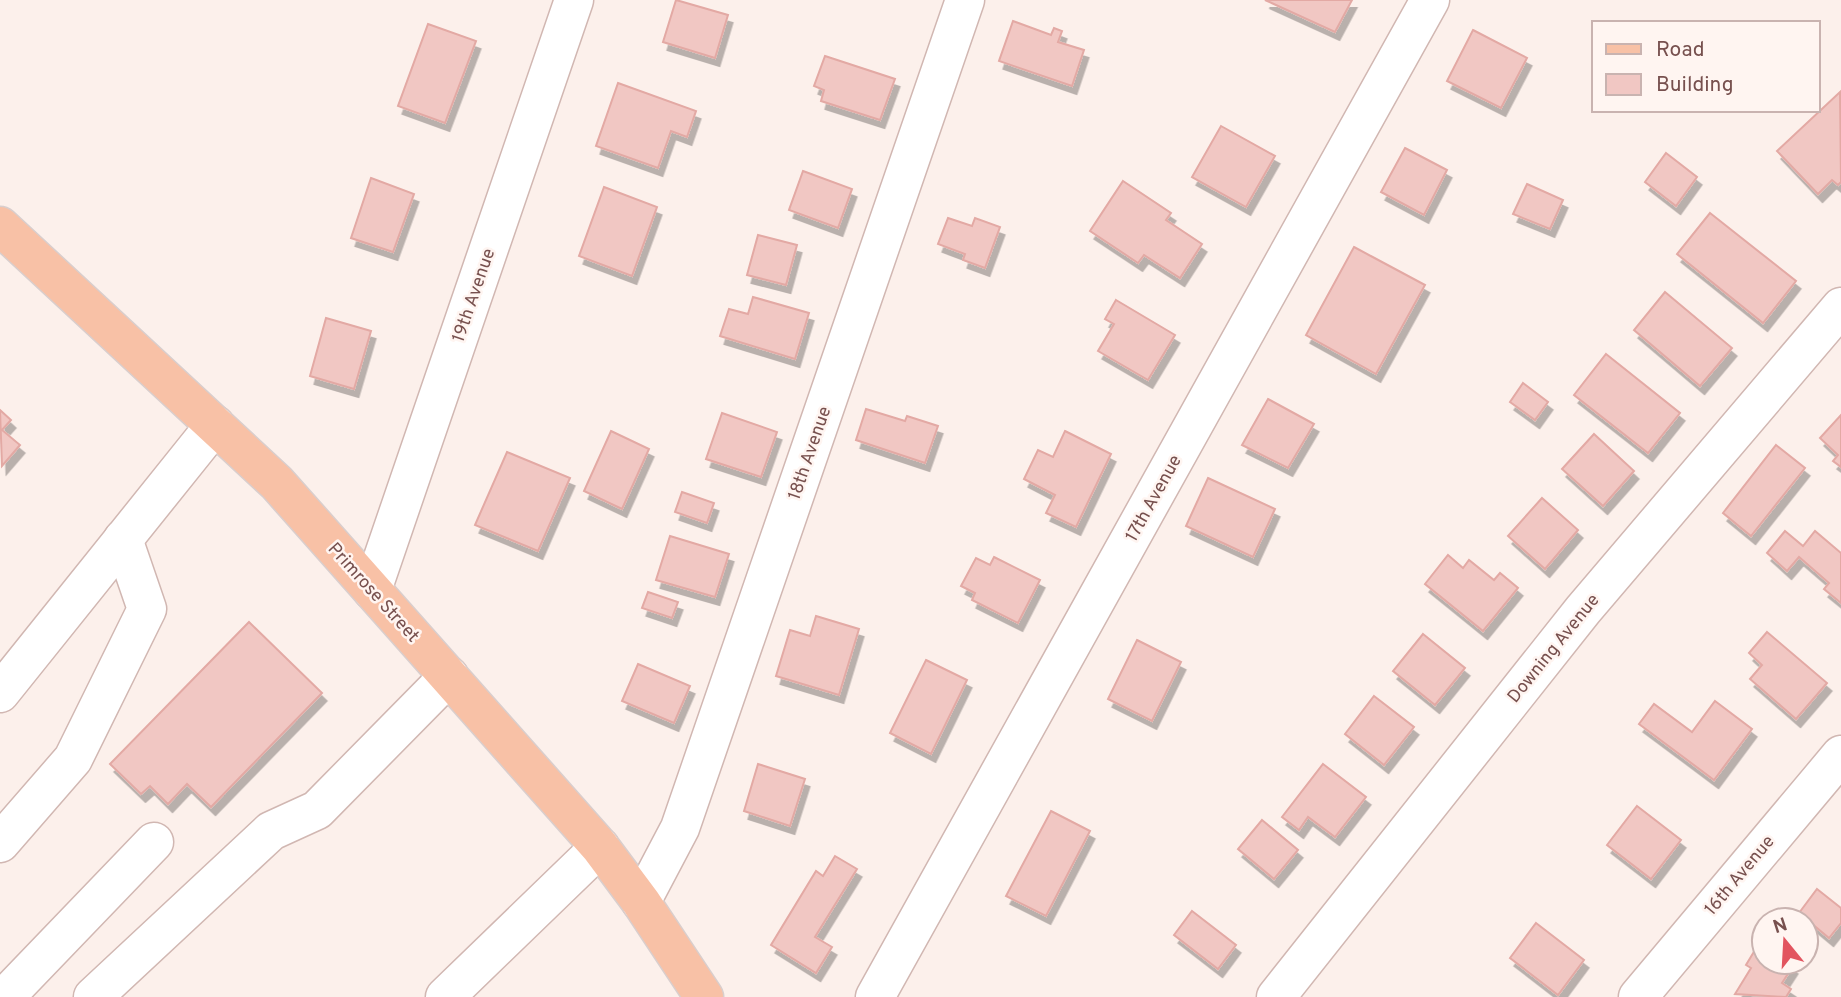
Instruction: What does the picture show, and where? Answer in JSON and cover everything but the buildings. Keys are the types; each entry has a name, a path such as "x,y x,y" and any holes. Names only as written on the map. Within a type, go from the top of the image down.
{"main road":[{"name":"Primrose Street","path":"3,234 277,483 600,847 641,902 704,997"}],"street":[{"name":"19th Avenue","path":"372,590 574,0"},
{"name":"18th Avenue","path":"641,902 680,828 965,0"},
{"name":"17th Avenue","path":"875,997 1430,0"},
{"name":"Downing Avenue","path":"1276,997 1583,610 1841,307"},
{"path":"0,693 215,425"},
{"path":"0,843 72,759 147,609 123,539"},
{"path":"93,997 271,831 317,810 449,676"},
{"name":"16th Avenue","path":"1638,997 1841,755"},
{"path":"5,997 154,842"},
{"path":"444,997 600,847"}]}
